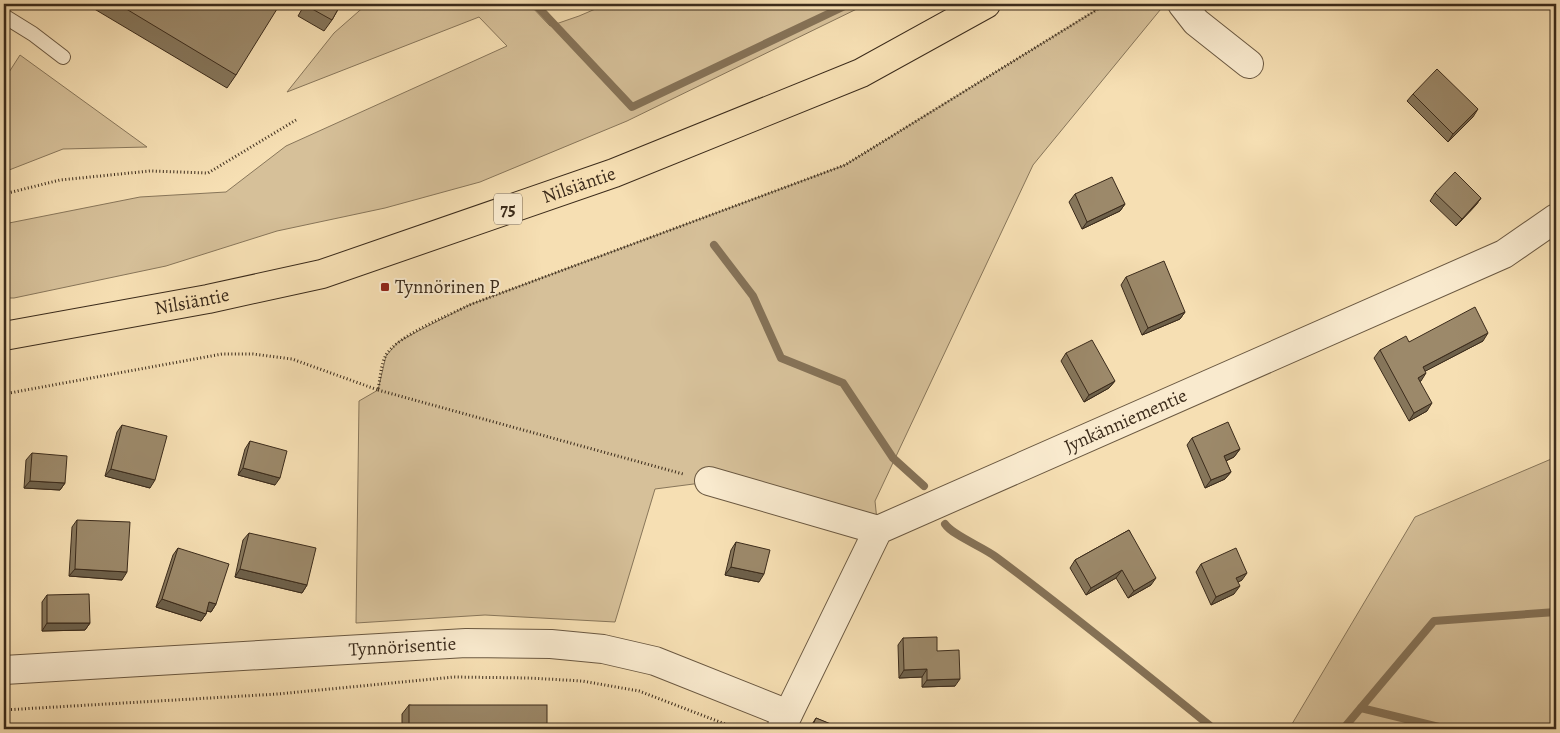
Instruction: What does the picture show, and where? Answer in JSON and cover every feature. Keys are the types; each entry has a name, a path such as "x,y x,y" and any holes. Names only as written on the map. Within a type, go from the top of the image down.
{"main road":[{"name":"Nilsiäntie","path":"4,336 208,299 331,270 614,173 852,77 986,4"}],"street":[{"path":"1182,4 1196,22 1249,64"},
{"name":"Jynkänniementie","path":"878,530 1504,254 1556,218"},
{"path":"709,482 878,530 785,722"},
{"name":"Tynnörisentie","path":"4,670 466,643 551,644 603,650 655,661 785,722"}],"lane":[{"path":"4,16 33,34 63,57"}],"path":[{"path":"378,390 386,356 398,342 418,331 469,306 845,165 1106,4"},
{"path":"4,194 69,180 150,172 208,173 296,120"},
{"path":"4,394 222,354 252,354 292,359 378,390 709,482"},
{"path":"4,710 278,694 454,677 529,678 582,681 639,691 738,729"}],"shaded area":[{"path":"367,4 529,4 550,26 607,4 867,4 627,121 480,182 385,208 277,231 166,266 14,298 4,298 4,224 140,197 226,192 286,146 507,46 479,17 287,92 334,33"},
{"path":"1106,4 1165,4 1033,165 875,501 878,530 709,482 655,489 615,622 485,615 356,623 359,401 378,390 386,356 398,342 469,305 845,165"},
{"path":"20,55 147,147 63,149 4,172 4,80"},
{"path":"1556,457 1556,729 1289,729 1415,517"}],"building":[{"path":"118,4 268,4 277,9 236,75"},
{"path":"306,4 341,4 332,20"},
{"path":"1437,69 1478,109 1453,134 1413,94"},
{"path":"1455,172 1481,198 1462,219 1435,193"},
{"path":"1112,177 1125,204 1087,222 1075,194"},
{"path":"1164,261 1185,312 1148,328 1126,277"},
{"path":"1475,307 1488,333 1423,367 1426,373 1418,378 1432,403 1414,413 1380,350 1406,336 1409,342"},
{"path":"1092,340 1115,381 1089,395 1066,353"},
{"path":"1228,422 1240,449 1224,456 1231,472 1211,480 1192,438"},
{"path":"122,425 167,436 155,480 111,469"},
{"path":"250,441 287,451 280,478 243,468"},
{"path":"32,453 67,456 65,483 30,481"},
{"path":"77,520 130,522 127,572 75,569"},
{"path":"1129,530 1156,578 1134,591 1122,570 1091,588 1075,560"},
{"path":"249,533 316,548 307,585 240,569"},
{"path":"736,542 770,550 764,574 731,567"},
{"path":"178,548 229,564 216,604 209,602 206,614 162,599"},
{"path":"1236,548 1247,573 1236,578 1240,586 1216,597 1201,564"},
{"path":"89,594 90,623 47,623 47,595"},
{"path":"937,637 937,651 959,650 960,679 927,680 927,669 904,670 903,638"},
{"path":"409,705 547,705 547,729 409,729"},
{"path":"816,718 841,728 841,729 811,729"},
{"path":"174,724 174,729 106,729 105,725"}],"waterway":[{"path":"535,4 632,107 849,4"},
{"path":"714,245 753,296 781,358 843,383 893,458 924,486"},
{"path":"945,524 954,532 990,553 1024,578 1214,729"},
{"path":"1343,729 1434,621 1556,612"},
{"path":"1361,708 1447,729"}],"place":[{"name":"Tynnörinen P","path":"385,287"}]}
